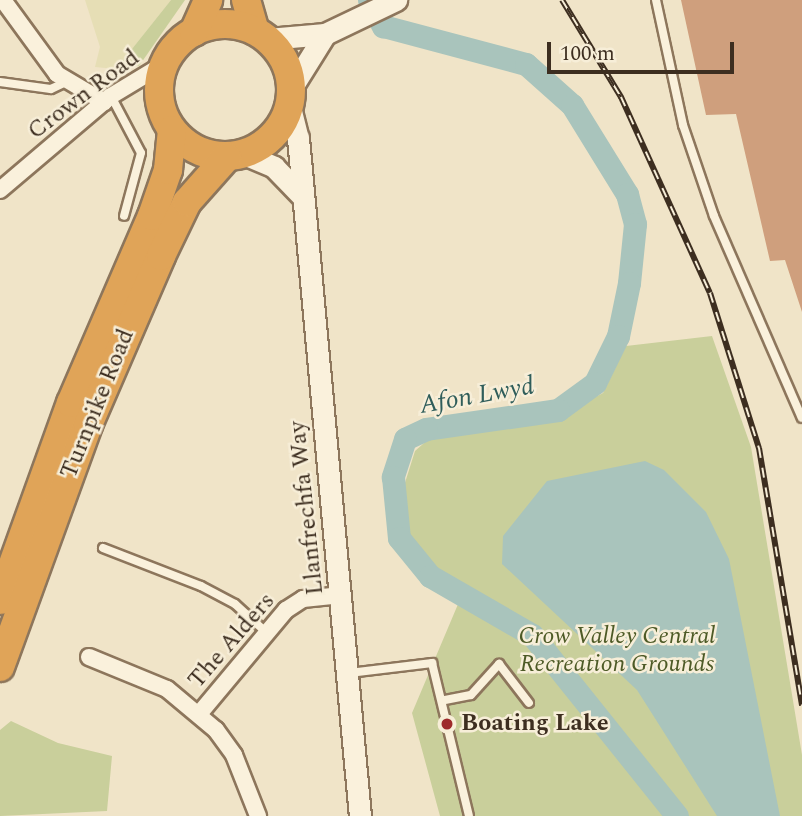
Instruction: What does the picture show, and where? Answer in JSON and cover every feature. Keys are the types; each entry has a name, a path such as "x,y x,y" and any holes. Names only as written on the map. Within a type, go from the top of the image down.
{"highway":[{"path":"208,0 194,32 164,64 159,98 172,130 196,150 236,155 278,131 291,97 285,61 262,35 247,0"},
{"path":"194,32 224,24 262,35"},
{"name":"Turnpike Road","path":"0,600 71,403 152,216 168,170 172,130"},
{"name":"Turnpike Road","path":"0,667 88,425 155,268 187,202 236,155"}],"street":[{"path":"3,0 33,49 68,81 107,99"},
{"path":"262,35 325,34 396,0"},
{"path":"291,97 325,34"},
{"name":"Crown Road","path":"0,190 107,99 164,64"},
{"name":"Llanfrechfa Way","path":"291,97 342,595 359,816"},
{"path":"236,155 274,167 301,195"},
{"name":"The Alders","path":"199,713 267,633 303,599 342,595"},
{"name":"The Alders","path":"89,657 167,689 199,713 234,755 258,816"}],"lane":[{"path":"656,0 683,125 714,216 802,418"},
{"path":"0,82 51,89 68,81"},
{"path":"107,99 141,153 124,216"},
{"path":"103,548 201,586 235,604 267,633"},
{"path":"349,673 432,663 445,700 469,816"},
{"path":"445,700 471,695 499,664 529,703"}],"shaded area":[{"path":"85,0 171,0 116,69 95,67 100,47"}],"green space":[{"path":"171,0 185,0 139,66 116,69"},
{"name":"Crow Valley Central Recreation Grounds","path":"712,336 751,447 802,755 802,816 440,816 412,713 464,590 430,570 404,538 403,489 415,451 433,435 549,421 603,393 626,346"},
{"path":"11,721 58,743 112,756 107,811 0,816 0,730"}],"water":[{"name":"Boating Lake","path":"645,461 664,470 706,512 729,559 780,816 717,816 637,690 502,564 503,536 547,481"}],"building":[{"path":"681,0 802,0 802,312 785,260 770,261 736,114 706,115"}],"waterway":[{"name":"Afon Lwyd","path":"369,0 383,26 526,64 572,105 627,194 635,224 629,283 618,336 595,383 558,410 426,429 405,439 393,477 399,538 430,576 532,635 677,816"}],"railway":[{"path":"562,0 621,97 710,293 759,448 802,705"}],"place":[{"name":"Boating Lake","path":"447,724"}]}
